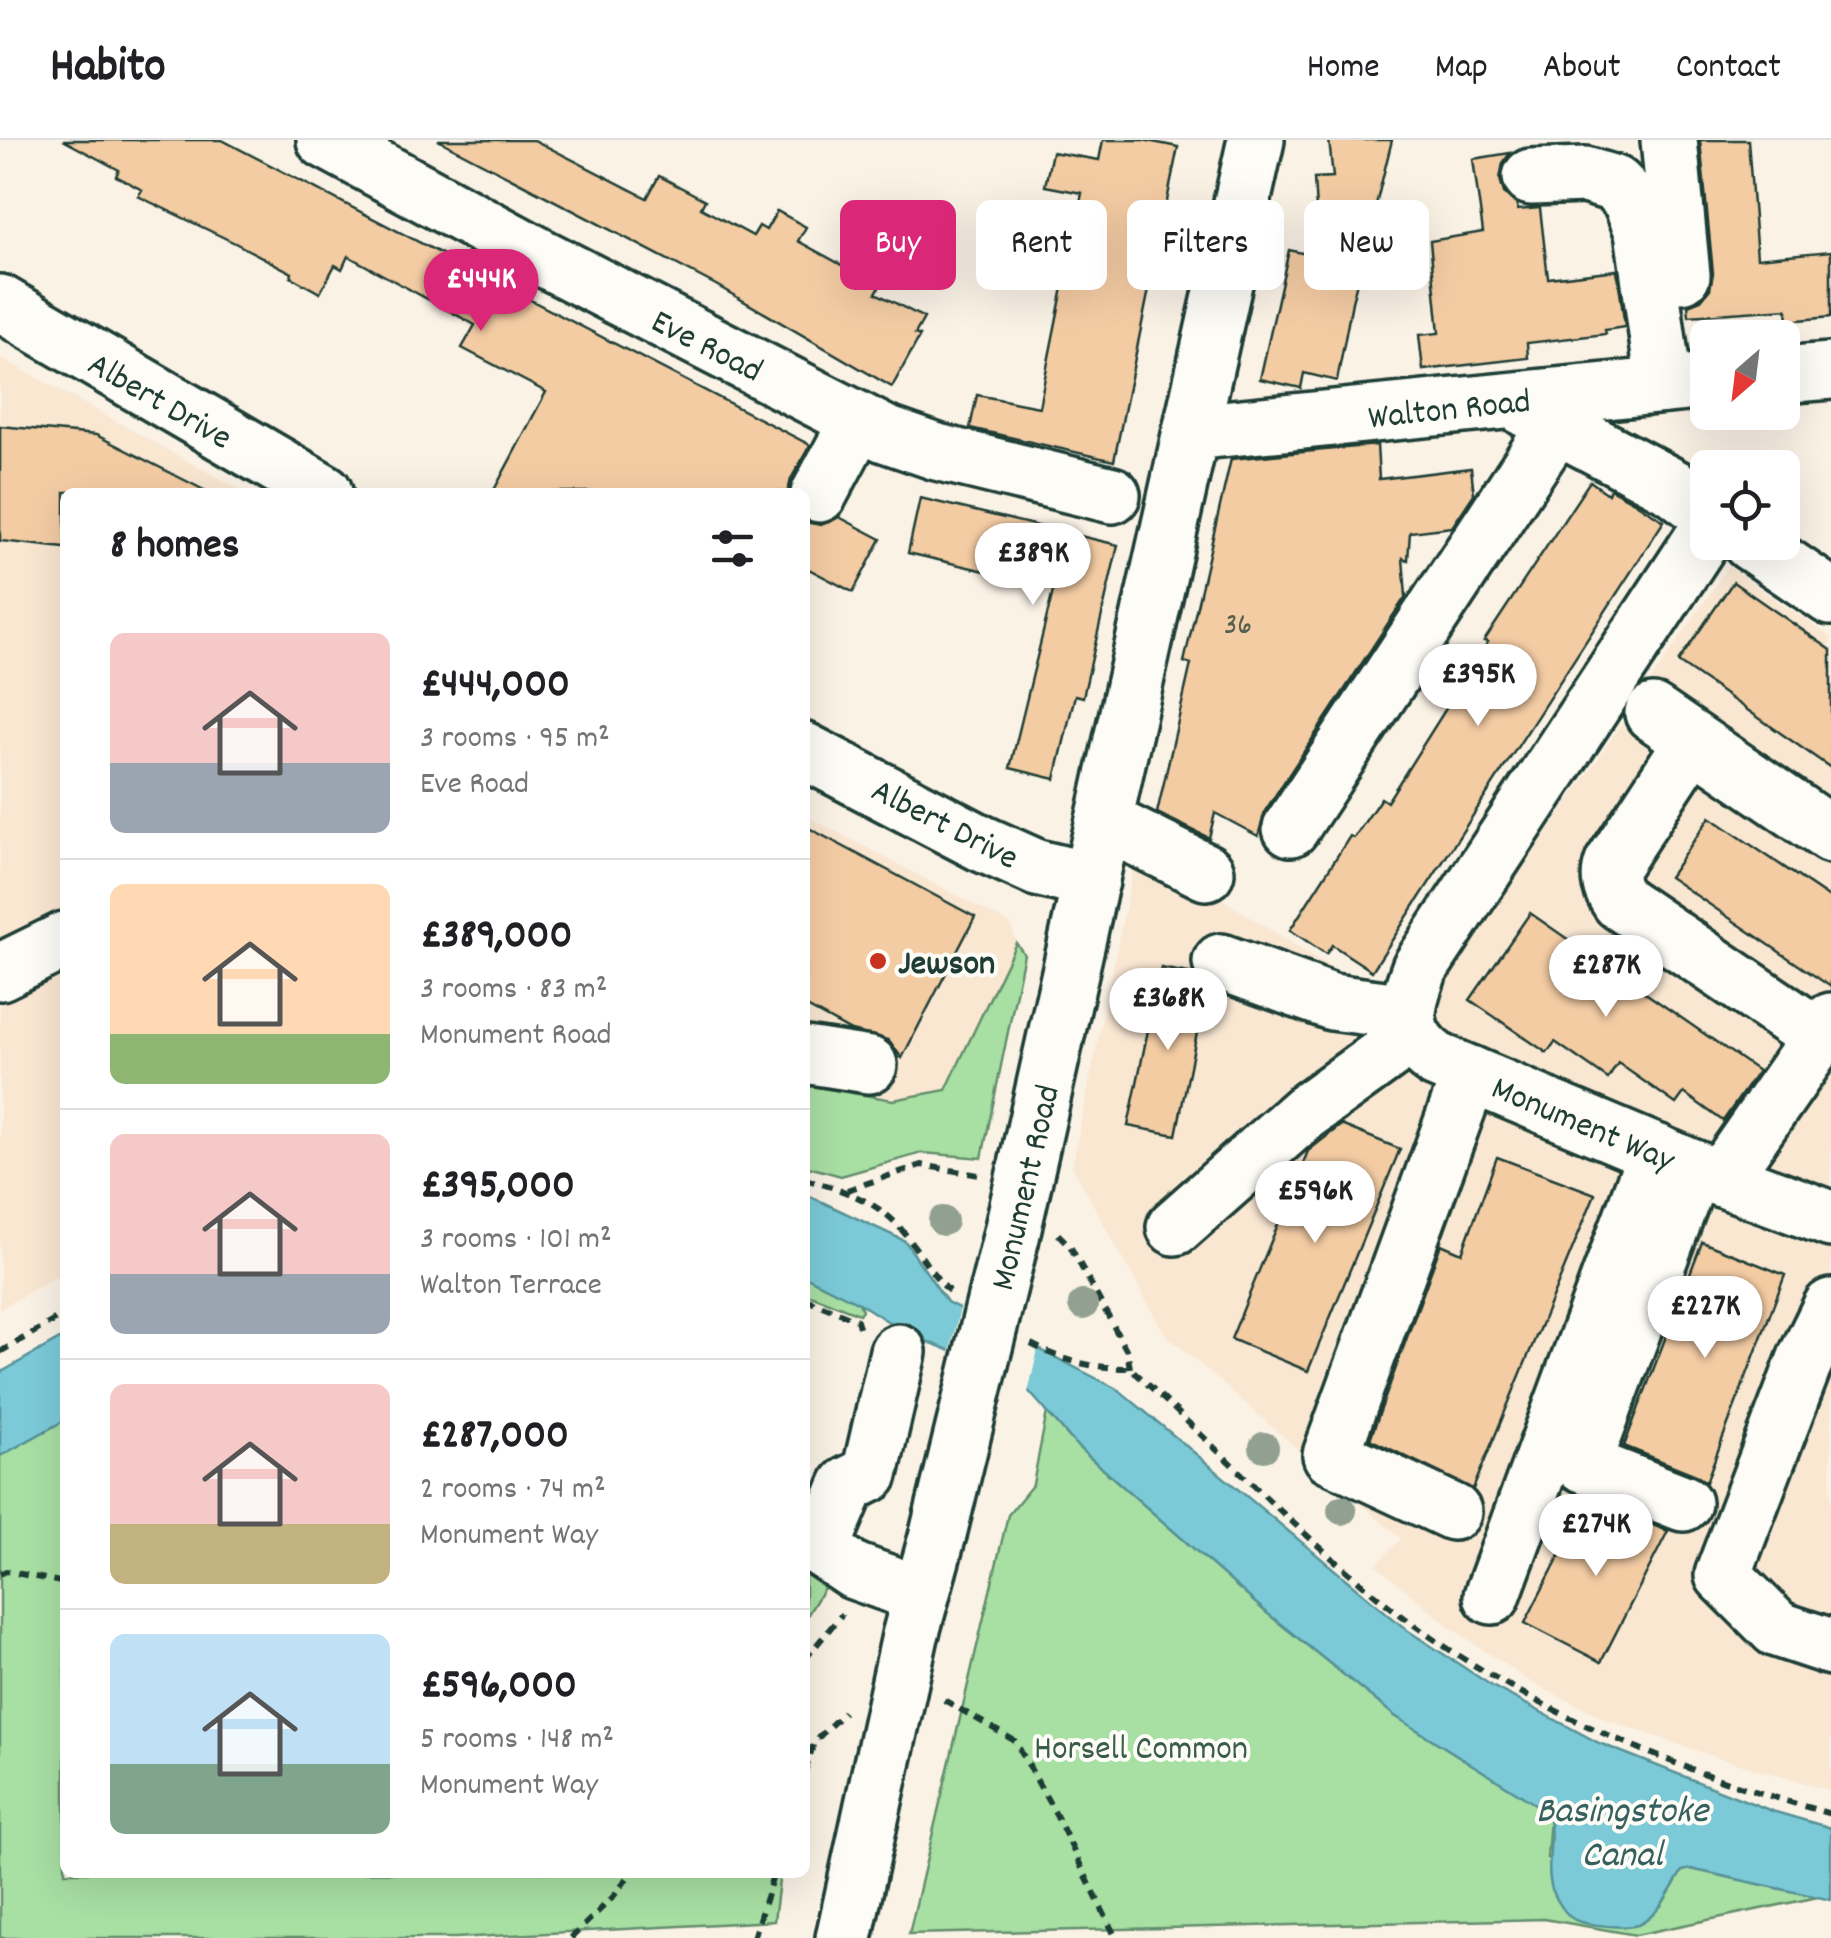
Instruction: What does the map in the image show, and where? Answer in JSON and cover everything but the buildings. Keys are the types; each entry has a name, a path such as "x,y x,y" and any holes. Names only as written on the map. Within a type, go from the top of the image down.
{"street":[{"name":"Eve Road","path":"325,140 858,421 937,452 1112,495"},
{"name":"Monument Road","path":"844,1938 921,1595 1029,1229 1091,881 1256,140"},
{"path":"1669,140 1680,384"},
{"path":"1531,177 1585,174 1615,184 1630,199 1644,231 1680,384"},
{"name":"Albert Drive","path":"0,302 317,488"},
{"path":"1800,374 1831,371"},
{"path":"1680,384 1646,407 1644,438 1652,460 1690,502"},
{"name":"Walton Road","path":"1191,432 1680,384"},
{"path":"1510,401 1558,423 1690,506"},
{"path":"819,494 858,421"},
{"path":"1291,828 1558,423"},
{"path":"1174,1226 1304,1113 1413,1005 1690,522"},
{"path":"1777,560 1831,597"},
{"path":"1492,1596 1690,1166 1825,1029 1620,902 1613,892 1613,862 1673,727 1831,835"},
{"name":"Albert Drive","path":"810,754 1023,862 1091,881"},
{"path":"1104,821 1206,872"},
{"path":"0,930 60,942"},
{"path":"0,972 60,942"},
{"path":"1221,962 1332,1002 1413,1005"},
{"name":"Monument Way","path":"1413,1005 1422,1050 1436,1060 1690,1166 1831,1219"},
{"path":"810,1056 869,1065"},
{"path":"1453,1512 1330,1455 1470,1074"},
{"path":"1683,1504 1583,1464 1690,1166"},
{"path":"1831,1307 1806,1358 1722,1576 1777,1629 1831,1647"},
{"path":"897,1357 870,1474 848,1484 813,1544 854,1570 921,1595"}],"path":[{"path":"845,1191 920,1165 994,1178"},
{"path":"810,1180 868,1202 899,1226 946,1289"},
{"path":"1029,1229 1070,1246 1126,1351 1130,1368"},
{"path":"810,1301 858,1320 864,1347 897,1357"},
{"path":"0,1352 60,1317"},
{"path":"0,1574 6,1571 60,1582"},
{"path":"933,1694 1015,1741 1116,1938"},
{"path":"810,1755 814,1742 846,1710"},
{"path":"570,1938 627,1878"},
{"path":"754,1938 772,1878"}],"shaded area":[{"path":"0,357 237,488 60,488 60,1274 0,1309"},
{"path":"1728,567 1831,637 1831,1791 1610,1721 1532,1683 1451,1628 1376,1565 1401,1539 1164,1333 1072,1166 1138,846 1363,988 1458,964"},
{"path":"810,818 1011,924 1016,943 946,1090 893,1100 810,1086"}],"green space":[{"path":"1016,943 1024,954 982,1158 922,1153 841,1176 810,1167 810,1086 893,1100 946,1090"},
{"path":"810,1278 859,1303 859,1314 810,1295"},
{"name":"Horsell Common","path":"1047,1412 1078,1447 1267,1613 1395,1716 1547,1811 1547,1858 1661,1906 1682,1871 1691,1869 1818,1897 1636,1935 1544,1919 909,1934 1008,1515 1033,1484"},
{"path":"60,1423 60,1878 779,1878 774,1921 455,1938 0,1938 0,1456"},
{"path":"810,1574 827,1583 810,1611"}],"water":[{"name":"Basingstoke Canal","path":"810,1196 905,1241 947,1302 1119,1390 1407,1630 1492,1686 1599,1743 1772,1811 1831,1828 1831,1900 1691,1869 1682,1871 1658,1909 1638,1925 1597,1925 1571,1918 1552,1889 1546,1811 1395,1716 1267,1613 1078,1447 1026,1388 906,1333 810,1278"},
{"path":"60,1339 60,1423 0,1456 0,1373"}],"pier":[{"path":"961,1304 1039,1345 1027,1397 949,1356"}],"place":[{"name":"Jewson","path":"878,961"}]}
